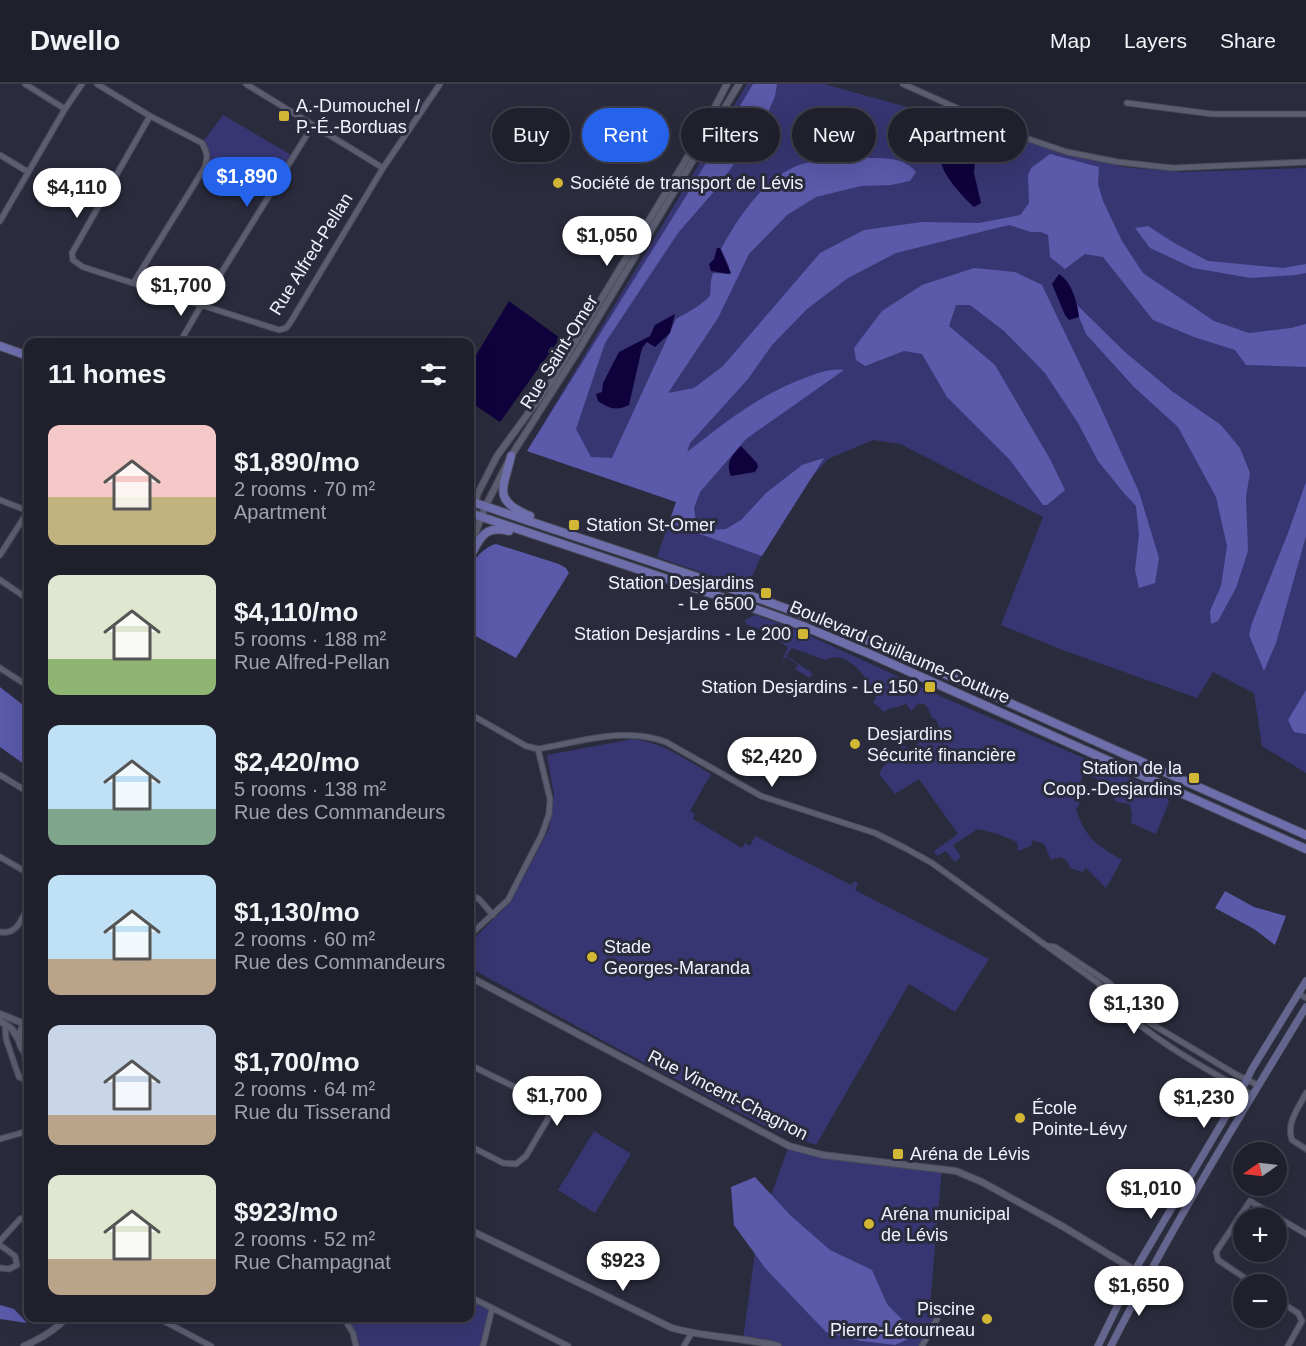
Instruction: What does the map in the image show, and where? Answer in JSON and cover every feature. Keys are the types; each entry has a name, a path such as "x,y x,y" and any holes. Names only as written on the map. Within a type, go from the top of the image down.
{"main road":[{"path":"0,346 24,355"},
{"path":"511,456 503,482 505,498 510,506 548,527"},
{"name":"Boulevard Guillaume-Couture","path":"474,503 739,590 806,615 875,643 1306,836"},
{"name":"Boulevard Guillaume-Couture","path":"474,516 806,627 1306,849"},
{"path":"474,549 480,537 494,530 544,539"},
{"path":"1098,1346 1135,1270 1306,981"},
{"path":"1111,1346 1146,1277 1208,1168 1306,1007"}],"street":[{"path":"26,84 65,109"},
{"path":"0,221 82,84"},
{"path":"97,84 201,143 206,151 205,167 134,282"},
{"path":"246,84 383,168"},
{"name":"Rue Alfred-Pellan","path":"150,116 72,253 73,260 83,267 279,330 286,328 383,168 440,84"},
{"name":"Rue Saint-Omer","path":"474,498 497,456 551,382 686,160 728,84"},
{"name":"Rue Saint-Omer","path":"474,537 485,507 511,456 539,416 739,84"},
{"path":"903,84 1017,135 1067,152 1118,162 1173,168 1306,162"},
{"path":"1127,103 1212,114 1306,114"},
{"path":"182,338 313,125"},
{"path":"0,155 28,172"},
{"path":"0,500 24,509"},
{"path":"0,555 24,517"},
{"path":"0,580 24,596"},
{"path":"0,668 24,683"},
{"path":"474,716 526,746 538,749 617,736 650,736 666,742 761,796 875,833 932,863 1098,983 1136,1022 1188,1057 1252,1095"},
{"path":"474,932 508,900 542,834 549,814 548,788 538,749"},
{"path":"0,775 24,790"},
{"path":"0,856 24,871"},
{"path":"474,896 493,915"},
{"path":"0,932 8,934 14,931 24,915"},
{"path":"1048,946 1055,947 1108,982 1150,1023 1258,1085"},
{"name":"Rue Vincent-Chagnon","path":"474,978 789,1146 823,1155 956,1171 1052,1221 1146,1277"},
{"path":"1298,993 1306,998"},
{"path":"0,1014 24,1022"},
{"path":"3,1022 12,1029 24,1049"},
{"path":"3,1022 6,1039 19,1077 24,1079"},
{"path":"18,1039 24,1027"},
{"path":"474,1067 539,1099 545,1104 549,1117 526,1156 516,1164 503,1163 474,1148"},
{"path":"1306,1093 1290,1124 1289,1131 1292,1140 1306,1149"},
{"path":"0,1139 24,1132"},
{"path":"1239,1274 1218,1260 1216,1252 1250,1201 1306,1234"},
{"path":"0,1268 9,1269 17,1265 15,1256 0,1243 20,1219 24,1218"},
{"path":"474,1232 656,1321 691,1334 743,1343 778,1346"},
{"path":"474,1299 568,1346"},
{"path":"1287,1306 1298,1313 1302,1321 1288,1346"},
{"path":"483,1346 492,1309"},
{"path":"922,1346 937,1319"},
{"path":"24,1346 54,1329 62,1322"},
{"path":"165,1322 211,1346"},
{"path":"346,1322 353,1333 356,1346"},
{"path":"684,1346 691,1334"}],"shaded area":[{"path":"747,84 824,84 910,108 888,108 888,162 1027,162 1027,140 1123,167 1182,172 1306,168 1306,773 1262,746 1254,693 1213,672 1197,698 1060,649 1001,625 1043,517 900,444 873,440 828,459 805,485 770,537 747,588 657,557 676,502 527,451 700,162 780,162 780,108 733,108"},
{"path":"753,84 777,84 770,108 739,108"},
{"path":"223,115 293,156 270,193 207,158 202,143"},
{"path":"1050,154 1099,167 1098,184 1103,201 1122,241 1143,273 1214,321 1249,333 1306,324 1306,367 1246,365 1235,350 1194,337 1153,320 1103,257 1085,254 1065,269 1050,257 1048,235 1041,232 1031,232 1009,225 896,253 848,278 807,309 772,345 748,379 690,443 687,452 744,409 790,384 825,371 844,370 746,439 700,492 694,508 696,522 710,530 726,529 741,520 766,493 802,465 824,458 762,556 669,523 676,502 527,451 706,162 735,162 717,188 678,233 605,343 576,429 591,457 612,458 676,319 710,296 713,273 729,274 729,266 721,249 745,210 779,176 792,168 812,162 876,162 876,159 888,159 888,162 903,162 916,172 910,181 891,185 861,186 816,197 787,215 749,254 718,318 668,393 694,388 723,366 820,253 864,230 922,222 979,223 1020,215 1029,203 1028,175 1031,168"},
{"path":"942,162 975,162 974,173 981,203 974,207 964,198 953,185"},
{"path":"1148,226 1208,261 1283,268 1306,264 1306,273 1251,278 1193,268 1150,248 1135,228"},
{"path":"717,248 720,248 731,273 711,271 709,264 714,259"},
{"path":"974,268 1015,272 1042,285 1139,492 1159,558 1155,583 1139,588 1135,570 1139,535 1136,506 1098,461 1078,423 1045,373 1004,331 970,305 956,305 949,326 995,365 1050,459 1065,490 1047,505 1043,505 1010,460 947,397 922,354 904,351 865,366 856,360 854,348 882,311 922,285"},
{"path":"1059,274 1071,287 1079,317 1069,320 1065,315 1052,284"},
{"path":"509,301 560,338 500,422 474,405 474,358"},
{"path":"1077,305 1125,352 1173,392 1221,425 1240,448 1250,473 1246,497 1248,551 1236,588 1218,621 1211,624 1210,611 1221,586 1227,546 1216,497 1178,427 1134,387 1086,334"},
{"path":"675,314 670,333 655,347 647,342 642,348 629,405 613,408 598,401 596,394 602,392 603,383 619,352 650,336 655,325"},
{"path":"741,446 758,467 755,472 731,476 730,460"},
{"path":"1306,482 1306,536 1276,643 1264,671 1249,635"},
{"path":"496,544 559,564 569,573 516,658 474,635 474,561"},
{"path":"755,615 799,631 801,636 805,637 806,634 949,700 1158,790 1157,793 1167,797 1169,802 1156,834 1131,823 1132,812 1129,804 1116,802 1112,795 1116,788 1086,774 1082,776 1081,797 1076,810 1080,820 1093,840 1122,860 1106,888 1086,868 1082,872 1070,868 1067,861 1061,857 1051,860 1044,844 1033,840 1031,846 1018,851 1017,842 978,829 953,845 961,857 955,862 946,851 937,856 934,851 958,834 919,779 895,794 879,774 901,749 901,744 912,750 924,734 929,736 939,726 926,705 919,703 911,711 906,703 884,712 873,702 876,698 869,683 849,662 833,657 825,660 792,648 786,656 811,672 812,676 808,677 795,669 798,665 786,657 782,661 788,647 746,624 745,620"},
{"path":"0,687 24,706 24,764 0,747"},
{"path":"1306,690 1306,734 1294,732 1288,720"},
{"path":"633,739 664,748 711,774 690,811 695,814 693,819 742,848 745,843 750,846 755,836 851,885 855,881 858,884 855,890 989,959 955,1012 909,984 816,1145 769,1128 474,970 474,938 510,903 549,829 554,796 547,755"},
{"path":"1225,891 1254,907 1286,916 1275,945 1254,929 1215,908"},
{"path":"594,1131 631,1154 595,1213 558,1190"},
{"path":"789,1146 804,1151 942,1168 929,1317 937,1319 922,1346 778,1346 743,1340 758,1230"},
{"path":"755,1177 790,1215 830,1250 872,1270 887,1304 917,1335 895,1345 861,1341 826,1332 765,1268 734,1225 731,1187"},
{"path":"474,1300 492,1309 483,1346 356,1346 345,1322 474,1322"},
{"path":"0,1305 14,1309 27,1323 0,1319"}],"place":[{"name":"A.-Dumouchel / P.-É.-Borduas","path":"284,116"},
{"name":"Société de transport de Lévis","path":"558,183"},
{"name":"Station St-Omer","path":"574,525"},
{"name":"Station Desjardins - Le 6500","path":"766,593"},
{"name":"Station Desjardins - Le 200","path":"803,634"},
{"name":"Station Desjardins - Le 150","path":"930,687"},
{"name":"Desjardins Sécurité financière","path":"855,744"},
{"name":"Station de la Coop.-Desjardins","path":"1194,778"},
{"name":"Stade Georges-Maranda","path":"592,957"},
{"name":"École Pointe-Lévy","path":"1020,1118"},
{"name":"Aréna de Lévis","path":"898,1154"},
{"name":"Aréna municipal de Lévis","path":"869,1224"},
{"name":"Piscine Pierre-Létourneau","path":"987,1319"}]}
